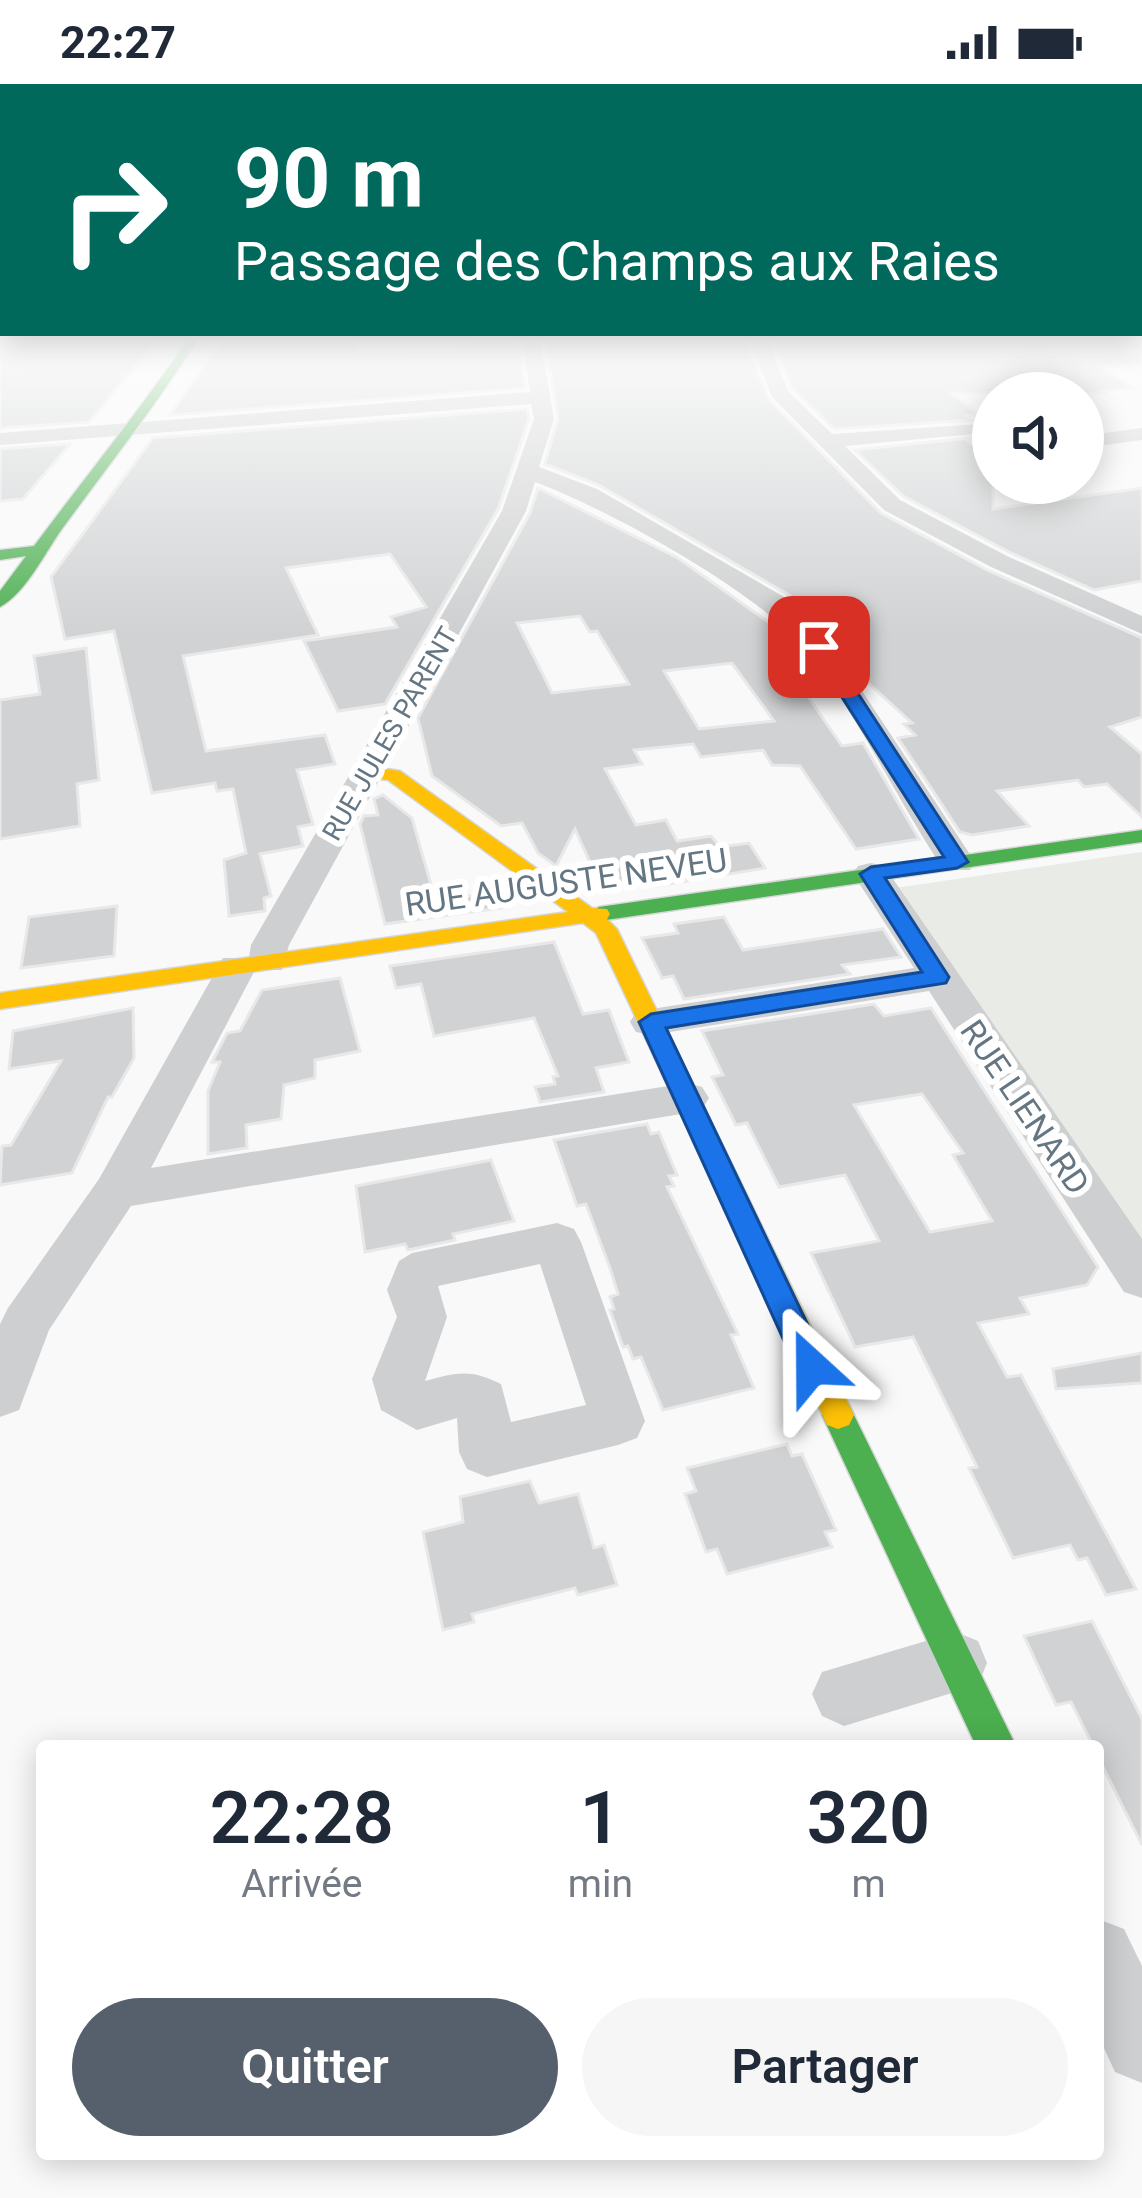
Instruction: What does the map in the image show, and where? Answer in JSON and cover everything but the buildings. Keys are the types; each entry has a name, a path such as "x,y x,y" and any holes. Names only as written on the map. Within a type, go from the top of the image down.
{"street":[{"path":"0,602 8,562 101,437"},
{"path":"8,562 43,549 125,437"},
{"name":"RUE JULES PARENT","path":"0,1394 26,1323 116,1191 253,964 270,945 368,772 515,507 538,437"},
{"path":"821,437 883,498 919,521 1142,626"},
{"path":"825,441 865,437"},
{"path":"528,471 589,494 776,604 819,647 957,862"},
{"path":"368,772 393,776 606,928 993,1740"},
{"name":"RUE AUGUSTE NEVEU","path":"0,1001 1142,836"},
{"name":"RUE LIENARD","path":"871,874 1142,1278"},
{"path":"651,1022 937,977"},
{"path":"116,1191 687,1098"},
{"path":"557,1242 618,1421 487,1452 482,1400 466,1392 417,1407 400,1394 398,1379 422,1317 412,1290 416,1275 429,1267 557,1242"},
{"path":"844,1694 956,1663"},
{"path":"1104,1967 1142,2045"}],"shaded area":[{"path":"1142,852 1142,1246 895,888"}],"traffic: fast":[{"path":"0,602 125,437"},
{"path":"0,555 43,549"},
{"path":"599,914 1142,836"},
{"path":"838,1415 993,1740"}],"traffic: slow":[{"path":"367,772 393,775 606,929 838,1415"},
{"path":"0,1001 599,914"}],"route":[{"path":"812,1367 651,1022 937,977 871,874 957,862 819,647"}]}
